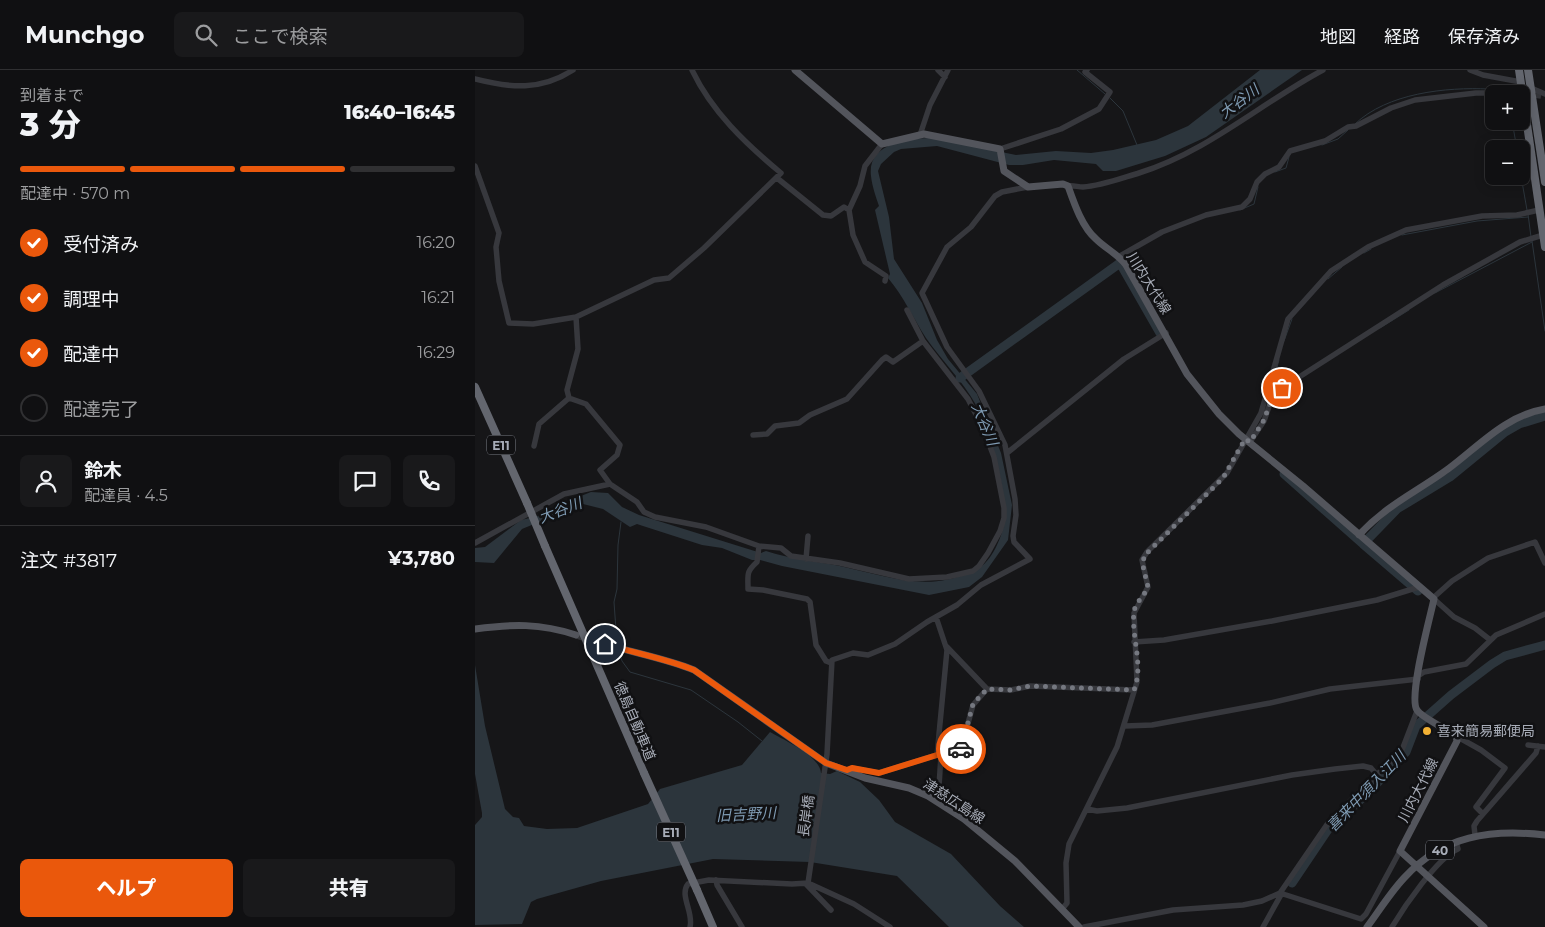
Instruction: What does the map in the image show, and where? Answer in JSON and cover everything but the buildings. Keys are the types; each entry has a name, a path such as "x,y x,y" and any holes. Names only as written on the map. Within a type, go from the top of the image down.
{"highway":[{"path":"1528,70 1545,182"},
{"path":"1520,77 1536,211 1540,236 1545,247"},
{"name":"徳島自動車道","path":"475,387 714,927"}],"main road":[{"path":"795,70 881,145 919,135 936,136 1000,150 1004,171 1028,187 1063,184 1068,186"},
{"name":"川内大代線","path":"1068,186 1092,236 1120,256 1165,332 1187,374 1219,414 1246,441 1359,536 1416,589 1433,598"},
{"path":"1359,536 1384,511 1448,469 1499,428 1521,415 1545,409"},
{"path":"1433,598 1416,688 1423,715 1456,736"},
{"path":"475,629 515,625 549,626 576,634"},
{"name":"津慈広島線","path":"605,644 694,670 826,763 865,778 909,788 937,802 964,819 1015,861 1063,908 1079,927"},
{"name":"川内大代線","path":"1401,852 1457,741 1456,736"},
{"name":"40","path":"1367,927 1399,883 1416,866 1456,842 1475,835 1499,831 1545,835"},
{"path":"1401,852 1484,927"}],"street":[{"path":"475,79 525,87 549,82 573,70"},
{"path":"475,166 499,233 496,247 499,281 509,323 533,324 576,317 654,280 669,278 704,248 781,173 744,141 729,124 709,99 693,70"},
{"path":"938,70 945,77"},
{"path":"919,135 930,105 948,70"},
{"path":"1000,150 1061,129 1099,109 1107,97 1085,72 1087,70"},
{"path":"1068,186 1083,187 1140,173 1180,156 1212,139 1295,85 1323,70"},
{"path":"1470,70 1483,76 1520,77"},
{"path":"1530,84 1544,95"},
{"path":"1120,256 1162,232 1205,215 1242,207 1250,199 1257,182 1265,174 1279,167 1290,151 1325,141 1348,127 1356,126 1391,108 1415,100 1454,94 1485,93"},
{"path":"881,145 865,166 860,186 849,210 853,235 859,251 869,266 886,276 885,281"},
{"path":"777,178 823,215 831,216 844,207 849,210"},
{"path":"759,548 757,562 748,571 748,589 807,598 816,645 826,661 831,663 832,660 846,655 869,655 904,639 957,605 981,585 1030,559 1014,542 1015,499 1007,453 987,404 947,347 923,295 923,290 947,247 971,227 995,196 1003,192 1028,187"},
{"path":"1063,908 1067,903 1065,863 1069,844 1117,747 1125,726 1139,671 1135,608 1148,587 1143,566 1144,556 1223,478 1246,441 1261,413 1287,319 1331,271 1368,247 1406,230 1483,216 1524,214 1536,211"},
{"path":"1246,441 1264,420 1275,393 1282,388 1443,285 1527,240 1540,236"},
{"path":"569,398 586,404 620,445 617,454 600,470 610,484 637,502 644,512 655,517 706,527 759,548 781,548 791,556 840,563 909,579 947,577 973,571 979,566 1000,531 1004,508 996,478 994,456 968,398 923,341 907,310"},
{"path":"569,398 567,390 578,350 576,317"},
{"path":"1007,453 1124,359 1165,332"},
{"path":"753,435 767,434 775,426 799,423 810,415 842,403 854,393 859,383 882,360 886,357 893,362 910,348 923,341"},
{"path":"534,446 539,424 569,398"},
{"path":"475,543 564,494 610,484"},
{"path":"806,559 808,536"},
{"path":"1489,640 1475,628 1454,617 1433,598 1470,569 1488,558 1509,549 1535,542 1545,562"},
{"path":"1138,642 1272,621 1416,589"},
{"path":"1125,726 1132,727 1169,722 1270,703 1330,689 1418,678 1424,672 1466,664 1473,660 1489,640 1545,614"},
{"path":"936,617 947,646 987,689 1011,690 1030,686 1134,690"},
{"path":"937,802 947,646"},
{"name":"長岸橋","path":"806,883 812,863 826,763 831,663"},
{"path":"847,770 852,768 879,773 939,755 952,754 961,749 973,704 987,689"},
{"path":"1263,927 1281,893 1328,823 1402,750 1423,715"},
{"path":"1456,736 1481,750 1505,768 1476,807 1483,814"},
{"path":"1528,745 1545,747"},
{"path":"1475,835 1474,826 1536,753 1537,746"},
{"path":"1087,809 1097,811 1127,808 1177,797 1235,788 1292,775 1335,769 1363,766 1371,768 1377,774"},
{"path":"1392,927 1407,903 1428,877 1450,852 1458,849 1456,842"},
{"path":"1084,927 1173,910 1243,905 1263,901 1281,893 1361,919 1367,914 1401,852"},
{"path":"716,880 717,885 742,927"},
{"path":"696,927 685,888 688,884 697,881 716,880 806,883 854,904 890,927"},
{"path":"806,883 831,910"},
{"path":"690,927 692,918"}],"water":[{"name":"大谷川","path":"1260,70 1302,70 1206,137 1165,156 1116,171 1103,171 1096,164 1054,160 1023,165 1009,165 937,146 901,149 894,152 881,164 878,171 889,217 894,259 922,303 937,340 948,359 977,394 1001,453 1012,505 1008,540 982,577 969,587 929,595 760,560 752,560 722,548 702,545 637,524 630,527 603,509 583,504 522,529 494,563 475,562 475,548 485,547 521,520 538,516 553,507 591,492 608,493 622,507 639,515 761,553 766,551 888,577 921,582 953,578 981,566 995,549 1005,520 1002,488 996,458 982,416 971,396 926,338 904,300 888,278 890,274 875,210 879,206 871,176 871,165 875,156 882,149 901,141 933,138 1016,155 1056,151 1091,153 1113,150 1156,140 1188,126"},
{"name":"旧吉野川","path":"475,665 485,726 505,809 513,817 519,818 524,826 547,829 577,828 648,804 660,789 742,765 770,732 808,755 815,761 821,773 830,774 837,771 860,782 879,800 895,822 951,854 1000,906 1024,927 949,927 897,876 810,862 713,859 601,881 537,899 531,902 522,924 475,925 475,825 482,817 482,813 475,774"}],"waterway":[{"path":"1077,70 1105,94"},
{"path":"1355,124 1383,105 1418,94 1454,89 1485,89"},
{"path":"1110,98 1123,111 1137,145"},
{"path":"1322,145 1338,139 1348,130"},
{"path":"1514,130 1515,140"},
{"path":"1275,172 1286,168 1289,157"},
{"path":"1523,185 1527,210"},
{"path":"1240,210 1254,204 1258,187"},
{"path":"1528,214 1531,237"},
{"path":"1402,235 1477,221 1528,217"},
{"path":"1532,241 1545,331"},
{"path":"1435,293 1532,242"},
{"path":"1364,253 1371,249"},
{"path":"960,378 1120,263 1160,333"},
{"path":"1328,279 1342,267"},
{"path":"1380,328 1409,310"},
{"path":"1284,341 1292,319"},
{"path":"1269,397 1279,360"},
{"path":"1282,392 1295,383"},
{"path":"1284,474 1363,544 1397,509 1450,477 1505,432 1519,424 1545,416"},
{"path":"617,644 614,602 617,589 618,545 621,522"},
{"path":"1363,544 1418,591"},
{"name":"喜来中須入江川","path":"1292,883 1329,828 1367,794 1406,752 1416,726 1451,695 1492,664 1505,656 1545,645"},
{"path":"619,651 622,661 630,672 691,690 762,741"}],"tunnel":[{"path":"1530,94 1541,96"},
{"path":"576,635 605,644"}],"way so far":[{"path":"961,749 973,704 987,689 1011,690 1030,686 1134,690 1139,671 1134,642 1134,612 1148,587 1142,560 1147,552 1223,478 1241,444 1245,439 1250,442 1264,420 1272,398 1282,388"}],"place":[{"name":"喜来簡易郵便局","path":"1427,731"}],"route":[{"path":"605,644 694,670 826,763 847,770 852,768 872,773 887,772 937,755 957,753 961,749"}]}
